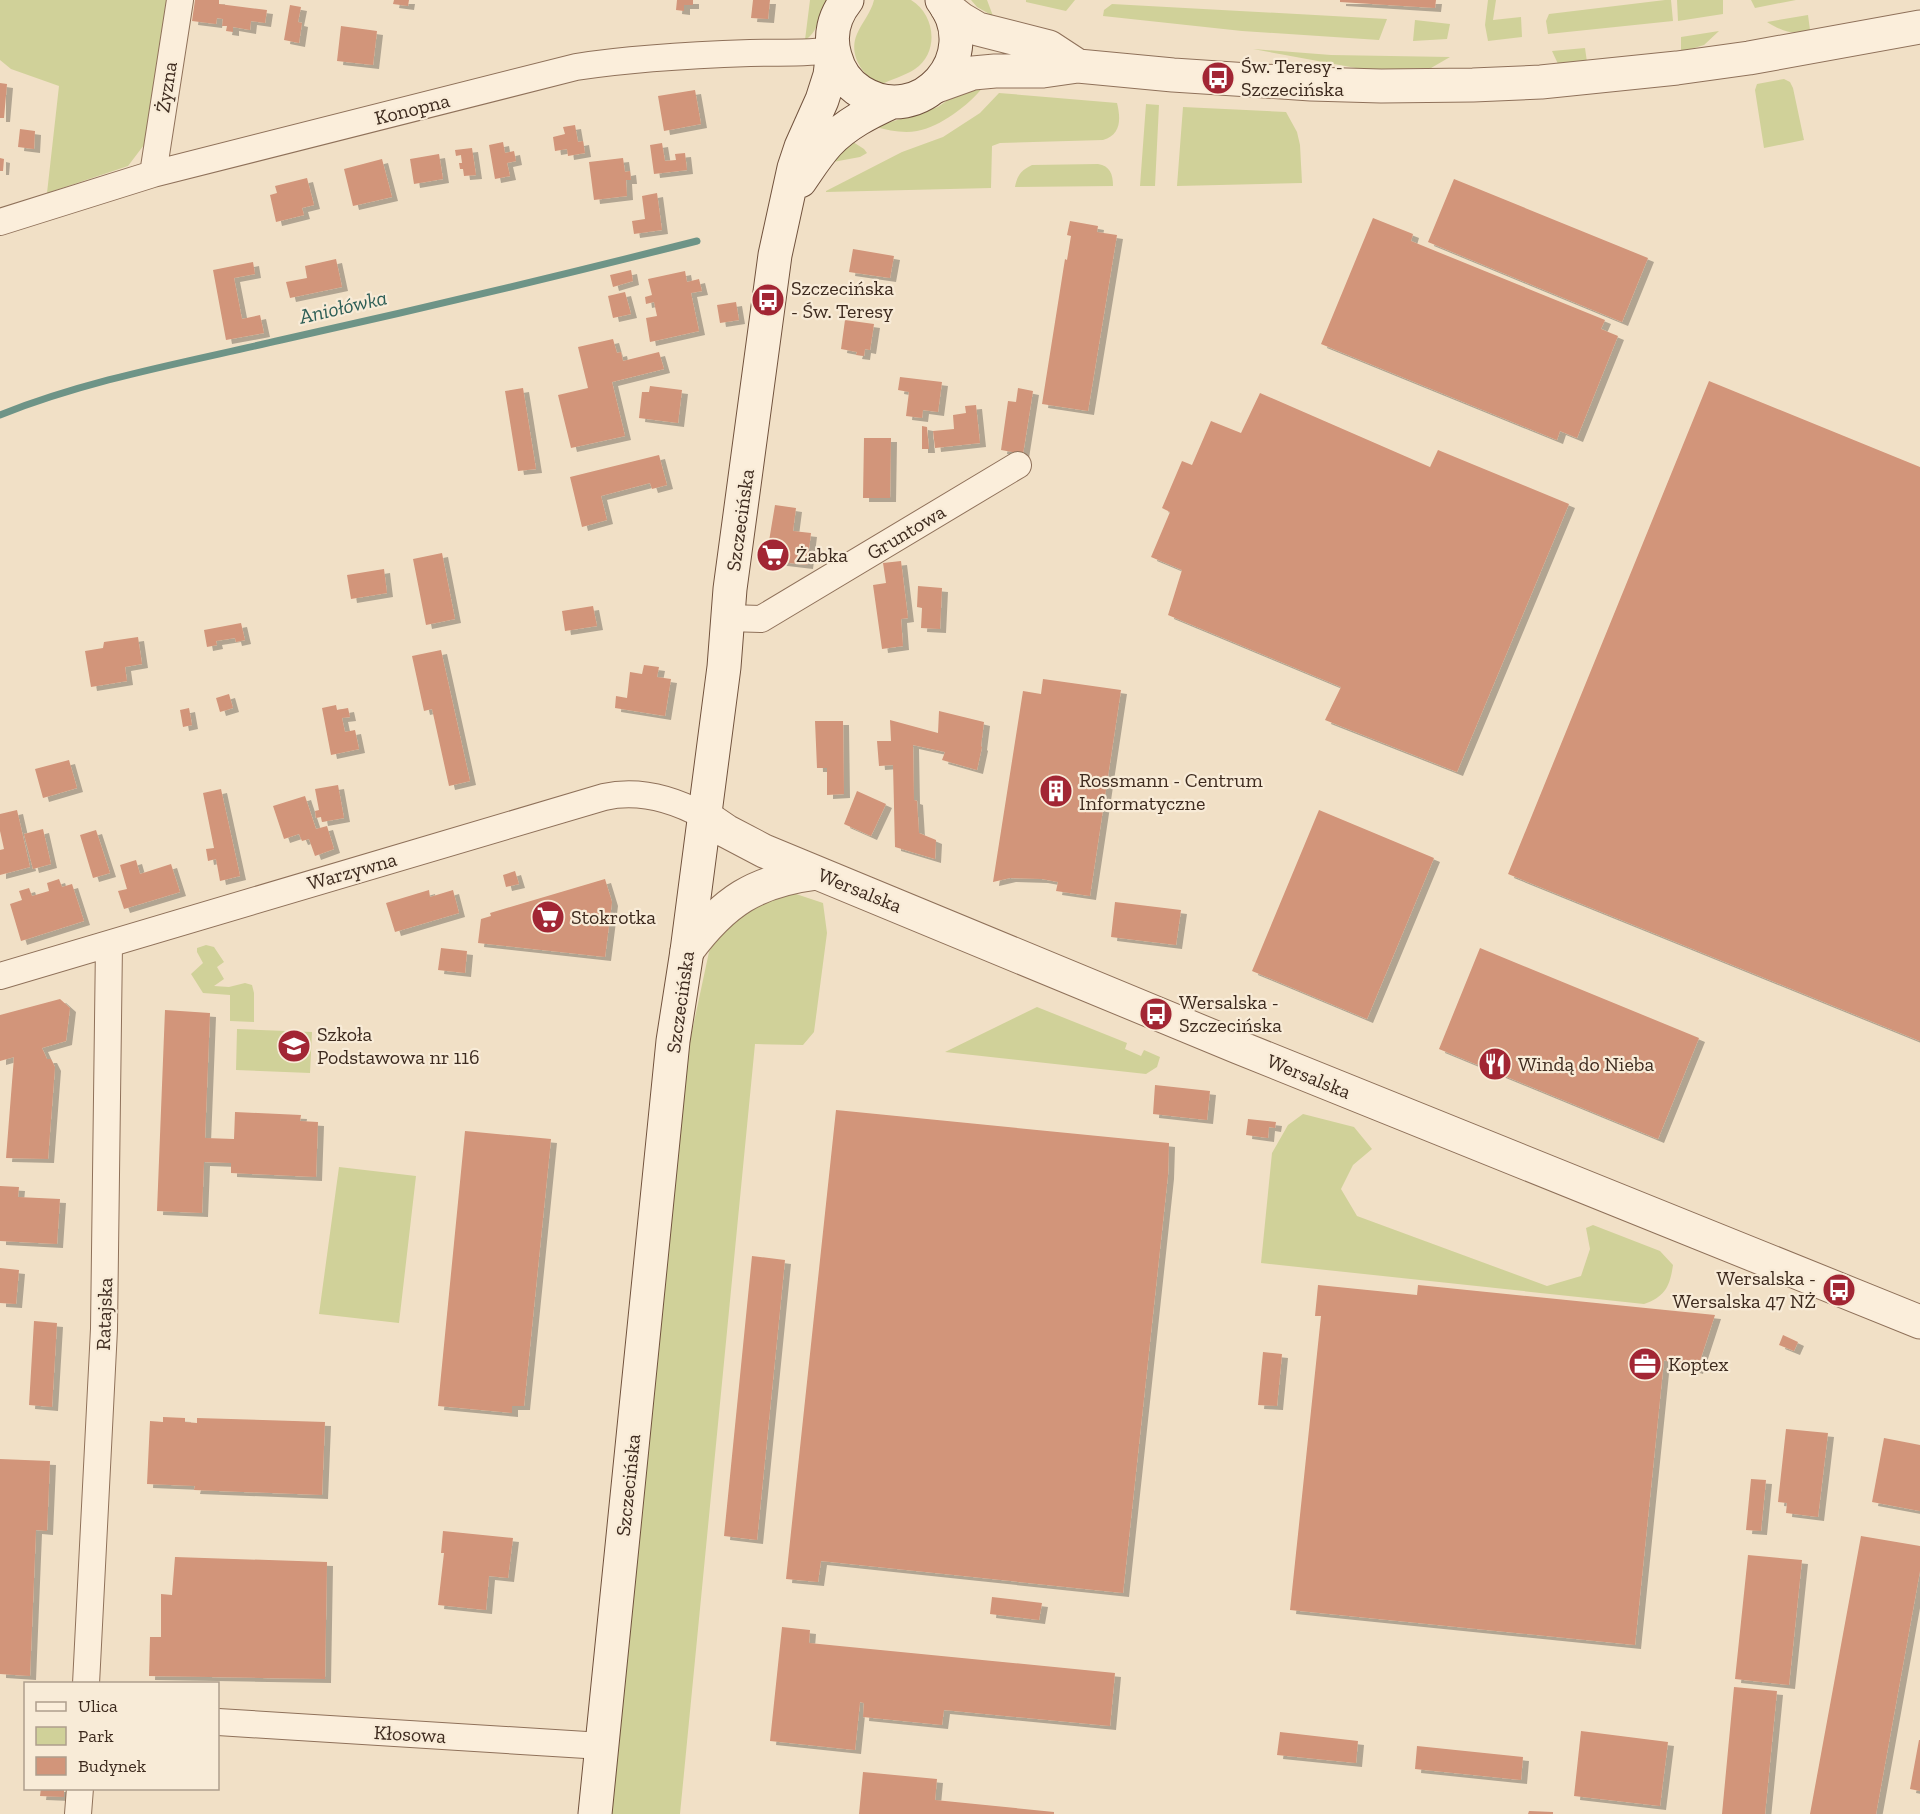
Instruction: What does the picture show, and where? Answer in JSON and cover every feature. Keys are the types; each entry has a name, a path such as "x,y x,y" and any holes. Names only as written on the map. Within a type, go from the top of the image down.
{"street":[{"name":"Żyzna","path":"153,174 180,0"},
{"name":"Szczecińska","path":"595,1814 673,1041 705,816 768,300 779,236 797,156 825,91 833,50 833,30 845,2"},
{"path":"944,4 961,19 978,29 1049,47 1077,66 1153,74 1311,84 1473,85 1541,82 1749,58 1920,27"},
{"path":"934,87 946,74 955,53 955,30 944,4"},
{"name":"Konopna","path":"0,222 153,174 576,67 639,59 833,50"},
{"path":"833,50 841,71 856,88 876,99 892,102"},
{"name":"Szczecińska","path":"789,194 830,142 856,121 892,102 912,99 934,87 973,73 995,70 1043,71 1077,66"},
{"name":"Gruntowa","path":"728,618 761,619 1018,465"},
{"name":"Warzywna","path":"0,976 618,794 655,796 688,807 705,816"},
{"name":"Wersalska","path":"705,816 750,845 817,873 1249,1052 1920,1322"},
{"path":"687,951 711,920 743,896 769,883 792,876 817,873"},
{"name":"Ratajska","path":"86,1682 104,1329 109,944"},
{"name":"Kłosowa","path":"219,1722 602,1746"},
{"path":"78,1814 80,1790"}],"green space":[{"path":"0,0 172,0 150,137 128,166 47,193 59,86 11,69 0,60"},
{"path":"810,0 828,0 816,28 805,40"},
{"path":"874,0 911,0 925,14 931,33 931,43 923,62 915,69 880,85 862,70 854,49 857,34"},
{"path":"971,0 987,0 993,16 977,7"},
{"path":"1026,0 1075,0 1066,11 1026,2"},
{"path":"1488,0 1496,0 1493,20 1521,17 1522,37 1488,41 1485,25"},
{"path":"1671,0 1673,21 1548,34 1546,21 1549,14"},
{"path":"1677,0 1723,0 1723,14 1678,21"},
{"path":"1751,0 1796,0 1755,8"},
{"path":"1112,4 1387,19 1379,40 1242,31 1103,16 1104,10"},
{"path":"1808,15 1810,30 1799,33 1788,32 1767,22"},
{"path":"1415,20 1450,24 1447,39 1413,41"},
{"path":"1719,31 1704,45 1681,52 1681,37"},
{"path":"1585,48 1587,62 1558,64 1552,51"},
{"path":"1253,49 1331,55 1450,57 1431,68 1367,70"},
{"path":"1784,79 1790,82 1793,88 1804,140 1764,148 1755,90 1757,84"},
{"path":"983,87 953,114 926,129 906,132 875,127 938,107 963,89"},
{"path":"999,93 1117,103 1118,126 1109,138 1103,140 1000,143 992,146 991,188 826,192 902,152 943,137 980,113"},
{"path":"1146,104 1159,105 1155,186 1140,186"},
{"path":"1183,107 1286,112 1297,132 1300,145 1302,183 1177,186"},
{"path":"850,140 867,153 860,157 833,162"},
{"path":"1098,164 1110,171 1113,186 1015,187 1020,174 1032,165"},
{"path":"793,893 823,903 827,933 814,1032 803,1045 755,1044 680,1814 611,1814 685,1064 709,952 719,932 745,910"},
{"path":"206,945 214,947 224,962 217,967 224,979 214,986 229,987 245,983 252,985 254,1022 230,1021 230,995 203,993 191,974 203,963 197,948"},
{"path":"1037,1007 1127,1043 1125,1049 1141,1056 1144,1050 1160,1057 1157,1067 1146,1074 945,1052"},
{"path":"237,1029 312,1032 310,1073 236,1070"},
{"path":"1303,1114 1354,1127 1372,1149 1353,1165 1341,1189 1357,1216 1547,1286 1581,1276 1590,1249 1586,1228 1593,1225 1660,1251 1673,1265 1668,1285 1657,1298 1644,1304 1261,1263 1272,1153 1288,1125"},
{"path":"339,1167 416,1176 399,1323 319,1314"}],"building":[{"path":"195,0 219,0 219,4 267,10 265,23 251,21 250,30 233,27 233,32 226,31 227,26 222,26 223,19 217,18 216,24 192,21"},
{"path":"394,0 409,0 408,6 393,4"},
{"path":"677,0 693,0 693,5 684,5 684,11 676,10"},
{"path":"753,0 770,0 768,19 751,18"},
{"path":"1340,0 1436,0 1435,8 1340,2"},
{"path":"290,5 301,7 298,22 302,23 299,43 284,40"},
{"path":"341,26 377,31 373,65 337,61"},
{"path":"0,83 7,84 4,118 0,118"},
{"path":"695,90 701,124 664,131 658,96"},
{"path":"575,125 578,142 583,141 585,153 568,156 567,149 555,151 553,137 565,134 563,127"},
{"path":"20,129 35,131 34,149 18,147"},
{"path":"503,142 505,153 514,151 516,161 507,163 510,176 495,179 489,145"},
{"path":"662,143 665,161 676,160 675,154 685,153 687,170 654,174 650,145"},
{"path":"472,148 476,175 464,176 459,163 462,163 461,155 456,156 455,150"},
{"path":"439,154 443,179 414,184 410,159"},
{"path":"0,158 4,159 3,171 0,171"},
{"path":"623,158 625,172 630,171 631,180 626,180 627,196 594,200 589,162"},
{"path":"382,159 392,197 353,206 344,169"},
{"path":"307,178 314,205 302,208 304,215 276,222 270,195 277,193 275,186"},
{"path":"1454,179 1648,258 1622,322 1428,242"},
{"path":"657,193 662,230 634,234 632,221 645,219 642,196"},
{"path":"1373,218 1413,234 1411,241 1605,320 1601,329 1618,336 1577,438 1560,431 1557,440 1321,344"},
{"path":"1070,221 1098,226 1097,232 1117,235 1088,411 1042,404 1065,259 1067,260 1071,236 1067,235"},
{"path":"853,249 894,256 890,278 849,272"},
{"path":"336,259 342,287 290,298 286,282 307,278 305,266"},
{"path":"253,262 255,274 234,278 242,319 260,315 264,333 226,340 213,270"},
{"path":"631,270 633,281 613,287 610,275"},
{"path":"685,271 687,282 699,279 702,291 691,293 699,331 650,342 646,318 657,316 654,302 646,304 645,297 652,295 648,279"},
{"path":"625,292 631,314 613,318 608,296"},
{"path":"736,302 739,320 720,323 717,305"},
{"path":"845,320 874,324 870,350 865,349 864,356 841,349"},
{"path":"613,339 617,353 621,352 623,361 659,352 664,369 612,382 625,436 571,448 558,395 588,388 578,347"},
{"path":"900,377 942,382 938,412 923,410 922,418 906,416 909,392 898,390"},
{"path":"1709,381 1920,467 1920,1041 1508,874"},
{"path":"650,386 682,390 678,423 639,418 642,392 649,392"},
{"path":"523,388 536,469 518,471 505,391"},
{"path":"1018,388 1033,391 1023,454 1001,450 1008,401 1016,402"},
{"path":"1260,393 1430,467 1438,450 1569,504 1457,772 1325,720 1341,687 1168,615 1182,570 1151,557 1170,512 1162,508 1182,461 1192,465 1211,421 1241,433"},
{"path":"976,405 980,443 935,448 933,431 954,429 953,415 966,413 965,406"},
{"path":"922,426 927,427 929,449 922,449"},
{"path":"864,438 891,438 890,498 863,498"},
{"path":"659,455 667,485 652,489 650,483 601,496 607,520 582,527 570,477"},
{"path":"775,505 796,508 793,531 811,533 807,565 773,561 767,553"},
{"path":"442,553 455,619 426,625 413,559"},
{"path":"901,561 908,618 901,619 903,646 882,649 873,585 886,583 883,563"},
{"path":"384,569 387,593 351,599 347,575"},
{"path":"918,586 942,588 940,629 921,628 922,608 917,607"},
{"path":"593,606 597,626 565,631 562,611"},
{"path":"241,623 245,640 236,642 235,638 216,641 217,645 207,647 204,630"},
{"path":"138,637 142,664 125,667 127,681 91,687 85,651 103,648 104,642"},
{"path":"441,650 470,781 449,786 432,709 424,711 412,656"},
{"path":"644,665 659,667 657,677 671,679 665,716 615,708 616,696 627,698 630,672 642,674"},
{"name":"Rossmann - Centrum Informatyczne","path":"1043,679 1121,690 1090,896 1056,891 1058,882 1042,879 1010,878 993,882 1023,691 1041,694"},
{"path":"229,694 233,708 220,712 216,698"},
{"path":"336,705 337,710 348,708 350,717 342,718 345,732 355,730 359,749 331,755 322,708"},
{"path":"189,708 192,725 183,727 180,710"},
{"path":"939,711 984,722 977,770 942,760 945,752 913,745 914,800 917,801 919,833 936,840 935,859 895,847 893,765 879,766 877,741 891,741 890,720 938,733"},
{"path":"815,721 843,721 844,794 827,795 827,768 817,768"},
{"path":"69,760 77,788 43,798 35,769"},
{"path":"338,785 344,818 322,822 321,817 316,818 315,811 319,810 315,789"},
{"path":"221,789 240,876 220,881 216,859 208,861 206,849 214,848 203,793"},
{"path":"857,791 886,804 871,836 844,824"},
{"path":"305,796 316,829 327,826 334,849 315,856 309,839 302,841 299,834 284,839 273,806"},
{"path":"17,810 30,867 0,875 0,850 4,849 0,831 0,814"},
{"path":"1319,810 1434,858 1367,1019 1252,971"},
{"path":"43,829 51,864 33,869 24,834"},
{"path":"96,830 110,873 93,878 80,835"},
{"path":"136,860 140,874 171,864 180,892 124,909 118,891 127,889 120,865"},
{"path":"515,871 519,884 506,887 503,875"},
{"path":"59,879 62,887 72,884 84,921 21,941 10,904 22,900 19,891 29,888 32,896 49,891 47,883"},
{"name":"Stokrotka","path":"605,879 612,902 605,957 478,943 481,919 491,916 490,913"},
{"path":"429,890 430,897 453,890 459,913 395,932 386,903"},
{"path":"1115,902 1181,910 1176,945 1111,937"},
{"path":"441,948 467,951 465,973 438,970"},
{"path":"1480,948 1699,1038 1658,1139 1439,1049"},
{"path":"60,999 70,1008 66,1041 42,1048 47,1059 51,1059 55,1067 48,1159 6,1158 14,1057 0,1061 0,1015"},
{"path":"165,1010 210,1013 205,1138 234,1139 235,1112 301,1115 300,1121 318,1122 316,1177 231,1173 231,1163 204,1162 202,1213 157,1211"},
{"path":"1155,1085 1210,1091 1207,1120 1153,1114"},
{"path":"836,1110 1169,1143 1168,1175 1123,1593 821,1561 818,1582 786,1579"},
{"path":"1248,1119 1276,1122 1275,1128 1269,1127 1268,1138 1246,1135"},
{"path":"465,1131 551,1139 524,1406 512,1406 512,1413 438,1406"},
{"path":"0,1186 19,1187 18,1197 60,1199 57,1244 0,1241"},
{"path":"752,1256 785,1260 757,1540 724,1536"},
{"path":"0,1268 19,1270 16,1304 0,1303"},
{"path":"1318,1285 1417,1295 1418,1285 1715,1315 1697,1370 1664,1360 1635,1645 1290,1610 1321,1316 1315,1316"},
{"path":"34,1321 57,1323 52,1407 29,1405"},
{"path":"1783,1335 1798,1342 1794,1351 1779,1345"},
{"path":"1263,1352 1282,1354 1277,1406 1258,1405"},
{"path":"163,1417 185,1418 185,1422 197,1423 197,1418 325,1422 322,1495 194,1490 195,1486 147,1484 150,1421 163,1422"},
{"path":"1786,1429 1828,1433 1818,1517 1786,1513 1787,1503 1778,1502"},
{"path":"1884,1438 1920,1445 1920,1511 1872,1502"},
{"path":"0,1459 50,1461 47,1531 36,1530 30,1676 0,1674"},
{"path":"1751,1479 1766,1480 1761,1531 1746,1530"},
{"path":"443,1531 513,1538 508,1578 489,1576 486,1610 438,1605 444,1553 441,1553"},
{"path":"1861,1536 1920,1546 1920,1571 1876,1814 1810,1814"},
{"path":"1748,1555 1802,1560 1789,1685 1735,1679"},
{"path":"175,1557 327,1562 325,1679 149,1676 150,1637 161,1637 161,1594 172,1595"},
{"path":"992,1597 1042,1603 1039,1620 990,1614"},
{"path":"782,1627 810,1630 809,1643 1115,1673 1110,1726 944,1710 942,1725 863,1717 864,1703 860,1702 855,1750 770,1741"},
{"path":"1734,1687 1777,1691 1765,1814 1722,1814"},
{"path":"1581,1731 1668,1742 1660,1806 1574,1796"},
{"path":"1280,1732 1358,1741 1356,1763 1277,1755"},
{"path":"1920,1740 1920,1791 1910,1789"},
{"path":"1417,1746 1523,1757 1521,1780 1415,1769"},
{"path":"863,1772 937,1779 935,1800 1054,1812 1054,1814 859,1814"},
{"path":"41,1790 64,1790 64,1797 40,1796"},
{"path":"1529,1811 1553,1812 1553,1814 1528,1814"}],"waterway":[{"name":"Aniołówka","path":"0,415 69,391 139,372 437,304 697,241"}],"place":[{"name":"Św. Teresy - Szczecińska","path":"1218,78"},
{"name":"Szczecińska - Św. Teresy","path":"768,300"},
{"name":"Żabka","path":"773,555"},
{"name":"Rossmann - Centrum Informatyczne","path":"1056,791"},
{"name":"Stokrotka","path":"548,917"},
{"name":"Wersalska - Szczecińska","path":"1156,1014"},
{"name":"Szkoła Podstawowa nr 116","path":"294,1046"},
{"name":"Windą do Nieba","path":"1495,1064"},
{"name":"Wersalska - Wersalska 47 NŻ","path":"1839,1290"},
{"name":"Koptex","path":"1645,1364"}]}
